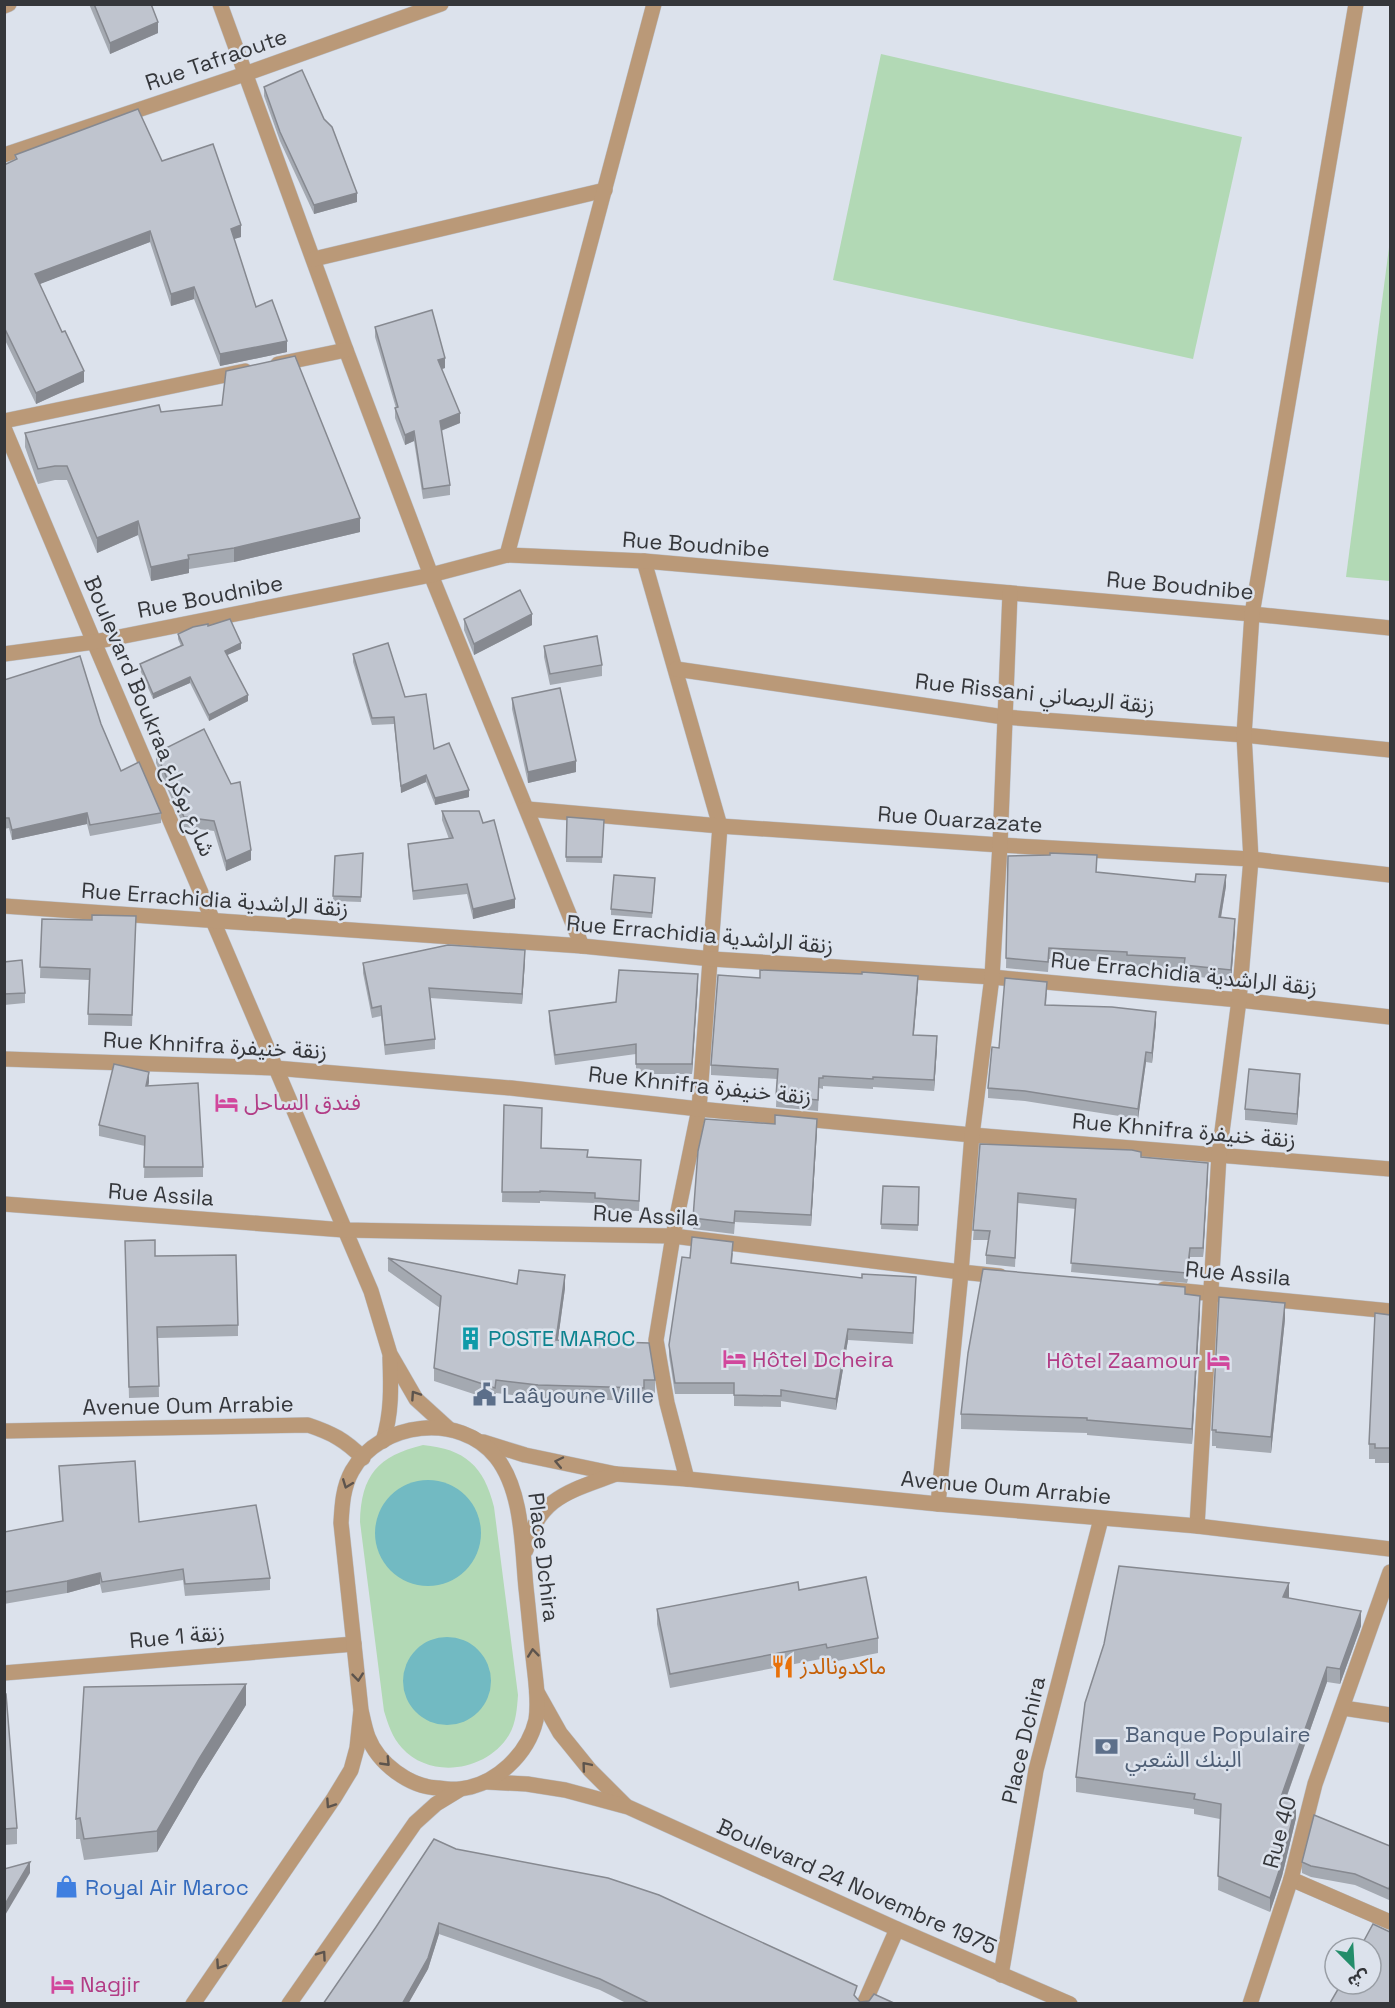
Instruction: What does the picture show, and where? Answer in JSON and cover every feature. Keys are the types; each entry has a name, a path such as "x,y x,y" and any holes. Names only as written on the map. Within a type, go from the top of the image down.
{"street":[{"path":"220,4 431,575 582,946"},
{"name":"Rue Tafraoute","path":"4,155 245,74 441,4"},
{"path":"507,555 654,4"},
{"path":"1197,1526 1219,1155 1239,1000 1251,859 1244,735 1252,614 1356,4"},
{"path":"314,259 605,190"},
{"path":"4,421 346,350"},
{"name":"Boulevard Boukraa شارع بوكراع","path":"4,428 371,1291 390,1354 416,1399 448,1428"},
{"name":"Rue Boudnibe","path":"4,654 94,642 431,575 507,555 644,561 1390,628"},
{"path":"644,561 720,826 712,959 699,1109 673,1236 656,1340 667,1403 687,1479"},
{"path":"938,1504 972,1135 992,977 1000,845 1010,593"},
{"name":"Rue Rissani زنقة الريصاني","path":"676,669 1004,717 1244,735 1390,750"},
{"name":"Rue Ouarzazate","path":"527,809 720,826 1251,859 1390,875"},
{"name":"Rue Errachidia زنقة الراشدية","path":"4,906 582,946 712,959 992,977 1239,1000 1390,1017"},
{"name":"Rue Khnifra زنقة خنيفرة","path":"4,1059 275,1068 511,1088 699,1109 972,1135 1390,1169"},
{"name":"Rue Assila","path":"4,1204 344,1230 673,1236 961,1272 1021,1277"},
{"name":"Rue Assila","path":"1152,1288 1390,1311"},
{"name":"Boulevard Boukraa شارع بوكراع","path":"383,1441 391,1404 390,1354"},
{"name":"Avenue Oum Arrabie","path":"4,1431 308,1425 333,1434 349,1444 363,1458"},
{"name":"Place Dchira","path":"421,1427 448,1428 474,1439 496,1456 510,1479 517,1506 537,1692 536,1720 526,1745 510,1766 487,1782 461,1789 432,1788 406,1779 383,1761 368,1738 361,1710 341,1523 343,1496 353,1470 370,1448 394,1434 421,1427"},
{"name":"Avenue Oum Arrabie","path":"474,1439 525,1455 616,1474 1197,1526 1390,1549"},
{"name":"Avenue Oum Arrabie","path":"523,1561 529,1535 539,1515 555,1500 616,1474"},
{"name":"Place Dchira","path":"1001,1975 1036,1770 1101,1519"},
{"name":"Rue 40","path":"1250,2004 1291,1879 1315,1784 1390,1572"},
{"name":"Rue 1 زنقة","path":"4,1673 354,1644"},
{"name":"Boulevard 24 Novembre 1975","path":"537,1692 560,1733 582,1761 628,1807"},
{"path":"1343,1708 1390,1715"},
{"path":"193,2004 351,1770 357,1748 361,1710"},
{"name":"Boulevard 24 Novembre 1975","path":"487,1782 528,1784 566,1790 628,1807 897,1929 1070,2004"},
{"path":"288,2004 415,1823 436,1804 461,1789"},
{"path":"1291,1879 1390,1922"},
{"path":"864,2004 897,1929"}],"green space":[{"path":"881,54 1242,137 1193,359 833,280"},
{"path":"1390,240 1390,581 1346,577"},
{"path":"423,1445 450,1451 470,1462 478,1470 490,1493 494,1507 518,1695 513,1726 499,1747 487,1757 458,1767 428,1765 414,1758 402,1748 389,1726 384,1711 360,1522 364,1492 375,1470 394,1455"}],"water":[{"path":"428,1480 448,1484 466,1495 477,1513 481,1533 477,1553 466,1571 448,1582 428,1586 408,1582 390,1571 379,1553 375,1533 379,1513 390,1495 408,1484"},
{"path":"447,1637 472,1644 484,1656 491,1681 484,1706 472,1718 447,1725 422,1718 410,1706 403,1681 410,1656 422,1644"}],"building":[{"path":"94,4 151,4 158,22 110,43"},
{"path":"302,70 324,119 332,127 357,193 314,205 280,132 264,87"},
{"path":"138,109 162,161 213,144 241,225 231,229 256,307 272,300 287,341 220,354 194,287 171,294 150,231 35,274 62,332 65,331 84,371 36,393 4,327 4,165 17,159 15,155"},
{"path":"432,310 445,358 438,360 460,413 440,421 450,485 423,489 414,431 405,435 395,408 398,407 375,327"},
{"path":"295,356 360,518 234,548 188,555 189,559 151,567 138,521 97,538 67,466 38,469 25,433 159,405 161,412 222,405 226,371"},
{"path":"520,590 532,614 474,644 464,619"},
{"path":"230,619 241,643 225,651 248,695 209,715 190,677 153,694 140,664 183,645 178,634 193,627 208,624 208,626"},
{"path":"597,636 602,665 550,674 544,646"},
{"path":"388,643 405,697 426,694 434,749 449,743 469,790 435,798 426,775 401,786 394,717 372,718 353,654"},
{"path":"80,656 101,724 121,771 139,762 161,813 90,825 87,813 12,830 9,818 4,818 4,680"},
{"path":"560,688 576,761 528,772 512,698"},
{"path":"204,729 231,784 240,782 251,850 226,861 214,821 184,817 156,753"},
{"path":"442,811 479,811 483,823 494,820 515,899 473,909 467,884 413,891 408,844 453,838"},
{"path":"567,817 604,820 602,857 566,857"},
{"path":"363,853 361,897 333,896 335,856"},
{"path":"1050,853 1097,855 1096,872 1195,882 1196,874 1226,875 1219,917 1235,919 1231,970 1184,965 1185,958 1127,955 1127,952 1049,948 1048,962 1006,958 1008,856 1050,855"},
{"path":"614,875 655,878 652,913 611,909"},
{"path":"92,915 136,916 132,1015 88,1014 90,969 40,967 42,919 92,920"},
{"path":"448,945 525,950 522,994 429,988 435,1039 385,1045 381,1006 372,1008 363,963"},
{"path":"22,960 25,993 4,994 4,962"},
{"path":"619,970 698,974 692,1064 636,1064 636,1044 555,1055 549,1011 616,1002"},
{"path":"760,970 862,974 862,972 918,976 913,1035 937,1036 934,1080 823,1076 819,1078 818,1100 776,1096 778,1069 711,1065 718,975 760,978"},
{"path":"1005,978 1047,982 1045,1005 1112,1007 1156,1012 1152,1053 1146,1052 1138,1109 1025,1091 988,1088 992,1047 999,1048"},
{"path":"114,1064 149,1072 146,1086 198,1083 203,1167 144,1167 145,1136 99,1125"},
{"path":"1249,1069 1300,1074 1297,1114 1245,1109"},
{"path":"504,1105 542,1108 541,1148 588,1150 587,1157 641,1160 639,1201 595,1198 595,1193 502,1192"},
{"path":"775,1115 817,1119 811,1215 735,1211 734,1223 693,1218 698,1151 705,1119 775,1124"},
{"path":"980,1144 1132,1150 1141,1152 1141,1157 1208,1163 1203,1248 1190,1248 1187,1273 1071,1263 1076,1199 1018,1193 1015,1258 986,1255 990,1231 973,1230"},
{"path":"883,1186 919,1187 918,1225 881,1224"},
{"path":"692,1237 733,1242 731,1263 862,1278 862,1274 916,1277 913,1333 848,1329 836,1399 781,1390 781,1396 734,1395 734,1383 675,1383 669,1345 682,1257 690,1258"},
{"path":"155,1240 155,1256 236,1255 238,1325 157,1327 159,1386 129,1387 125,1241"},
{"path":"388,1258 517,1284 519,1270 565,1275 556,1340 649,1343 655,1380 644,1380 644,1388 538,1385 496,1380 495,1388 434,1368 441,1296"},
{"path":"983,1269 1185,1287 1185,1294 1200,1296 1192,1429 1087,1420 1087,1418 961,1414 968,1353"},
{"path":"1219,1297 1285,1303 1271,1437 1212,1430"},
{"path":"1375,1313 1390,1315 1390,1448 1375,1448 1375,1444 1369,1444"},
{"path":"135,1461 139,1522 256,1505 270,1578 185,1584 183,1569 102,1582 100,1573 4,1592 4,1532 63,1521 59,1466"},
{"path":"1119,1566 1289,1583 1283,1597 1361,1611 1340,1669 1327,1667 1281,1797 1296,1804 1282,1862 1270,1898 1218,1876 1221,1804 1194,1799 1195,1794 1076,1777 1085,1703 1104,1644"},
{"path":"866,1577 878,1638 827,1648 826,1644 670,1674 657,1609 798,1582 799,1590"},
{"path":"246,1684 157,1831 84,1839 80,1818 76,1819 84,1687"},
{"path":"4,1694 6,1694 17,1828 4,1829"},
{"path":"1314,1815 1390,1846 1389,1889 1355,1874 1311,1866 1302,1862"},
{"path":"434,1839 456,1849 608,1878 659,1895 857,1986 854,1995 860,2002 869,2001 874,1994 896,2004 651,2004 600,1979 439,1923 428,1958 402,2004 323,2004"},
{"path":"30,1862 4,1906 4,1869"},
{"path":"1373,1924 1390,1932 1390,2004 1330,2003 1334,1996 1383,1996 1383,1936 1366,1936"}],"place":[{"name":"فندق الساحل","path":"226,1102"},
{"name":"POSTE MAROC","path":"470,1338"},
{"name":"Hôtel Dcheira","path":"734,1359"},
{"name":"Hôtel Zaamour","path":"1218,1360"},
{"name":"Laâyoune Ville","path":"484,1395"},
{"name":"ماكدونالدز","path":"782,1666"},
{"name":"Banque Populaire البنك الشعبي","path":"1107,1747"},
{"name":"Royal Air Maroc","path":"67,1887"},
{"name":"Nagjir","path":"62,1984"}]}
